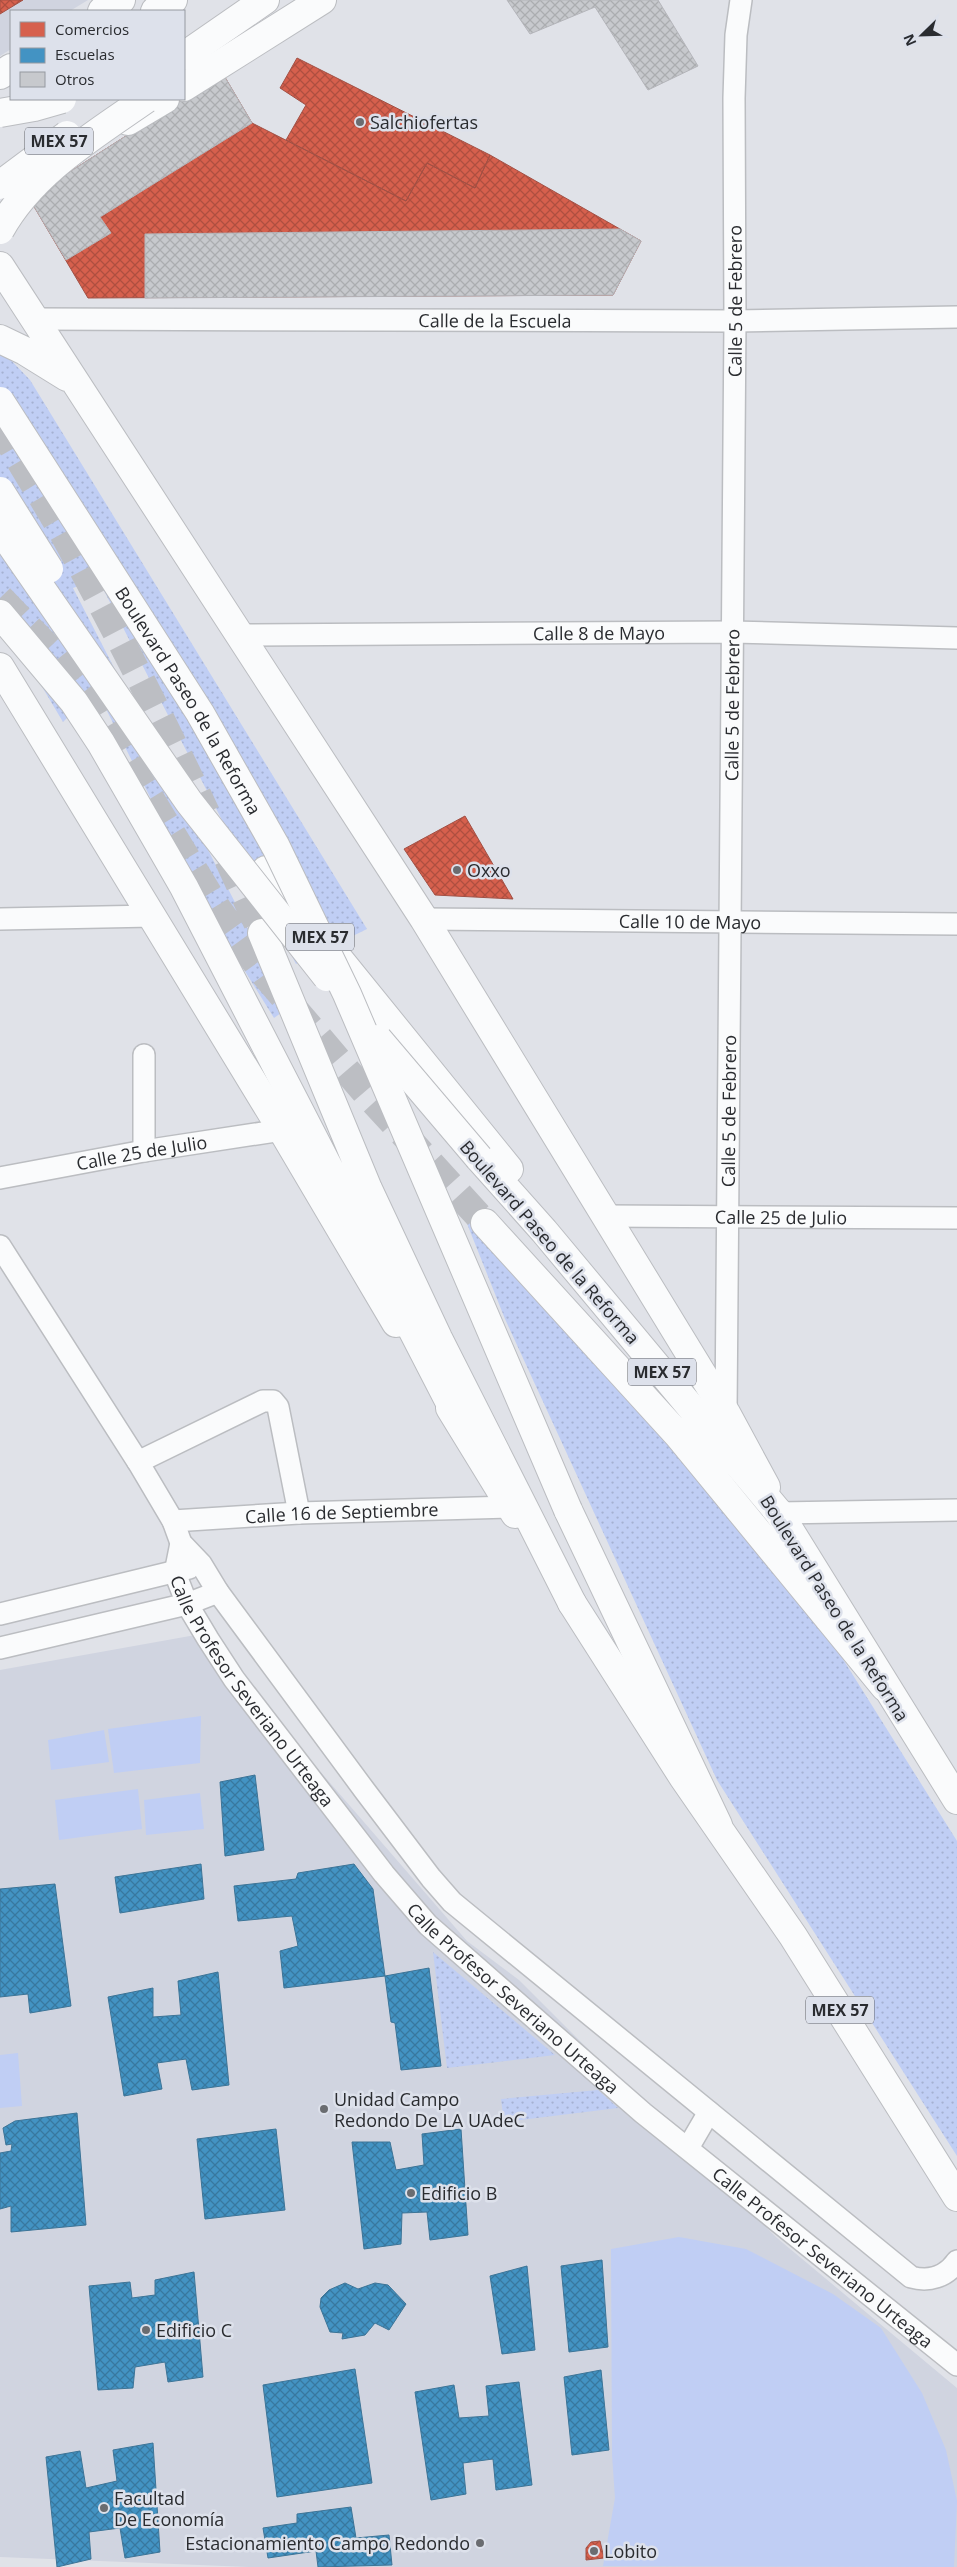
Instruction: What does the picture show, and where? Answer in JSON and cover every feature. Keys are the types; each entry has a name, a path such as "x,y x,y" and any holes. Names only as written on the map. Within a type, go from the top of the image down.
{"main road":[{"path":"104,10 121,0"},
{"path":"157,10 173,0"},
{"path":"185,54 265,0"},
{"path":"185,86 322,0"},
{"path":"0,113 34,107 58,100"},
{"name":"MEX 57","path":"0,185 34,158 118,100"},
{"path":"0,230 23,198 62,159 145,100"},
{"path":"0,206 39,176 163,100"},
{"path":"0,177 21,179 39,176"},
{"path":"0,266 424,919 726,1413 779,1513"},
{"path":"0,339 25,351 74,382"},
{"name":"Boulevard Paseo de la Reforma","path":"0,401 200,713 276,847 355,1012 568,1510 718,1825"},
{"path":"0,491 73,607 171,754 518,1180 544,1231"},
{"name":"Boulevard Paseo de la Reforma","path":"0,528 189,802 407,1076 544,1231 779,1513 885,1687 957,1800"},
{"path":"0,614 74,702 101,743 222,958 462,1428"},
{"path":"0,667 153,916 386,1306 510,1507 572,1603"},
{"path":"262,933 368,1188 438,1338 572,1603"},
{"path":"485,1223 679,1436 885,1687"},
{"name":"Boulevard Paseo de la Reforma","path":"572,1603 683,1778 718,1825 794,1936 957,2197"}],"street":[{"name":"Calle 5 de Febrero","path":"726,1413 735,321 734,98 736,35 741,0"},
{"name":"Calle de la Escuela","path":"33,319 735,321 957,317"},
{"name":"Calle 8 de Mayo","path":"241,635 732,632 957,638"},
{"path":"0,919 153,916"},
{"name":"Calle 10 de Mayo","path":"424,919 957,924"},
{"path":"144,1055 144,1151"},
{"name":"Calle 25 de Julio","path":"0,1178 144,1151 282,1130"},
{"name":"Calle 25 de Julio","path":"606,1216 729,1215 957,1218"},
{"name":"Calle Profesor Severiano Urteaga","path":"0,1246 6,1266 138,1462 173,1521 181,1543 201,1564 218,1592 365,1791 431,1878 452,1902 911,2277 924,2280 941,2276 957,2261"},
{"path":"138,1462 264,1401 272,1401 278,1406 299,1513"},
{"name":"Calle 16 de Septiembre","path":"173,1521 299,1513 510,1507"},
{"path":"779,1513 957,1510"},
{"name":"Calle Profesor Severiano Urteaga","path":"181,1543 175,1573 187,1604 234,1679 384,1874 428,1925 644,2113 957,2365"},
{"path":"0,1614 175,1573 201,1564"},
{"path":"0,1648 187,1604 218,1592"},
{"path":"428,1925 452,1902"},
{"path":"688,2148 709,2112"}],"shaded area":[{"path":"0,0 88,0 72,10 10,10 10,50 0,56"},
{"path":"0,354 7,356 30,380 367,929 296,964 98,579 73,588 240,912 285,1010 274,1018 204,905 96,689 63,722 0,616"},
{"path":"458,1201 674,1437 819,1621 957,1841 957,2156 717,1780 505,1319"},
{"name":"Unidad Campo Redondo De LA UAdeC","path":"201,1634 467,1941 519,1980 777,2238 957,2388 957,2567 249,2567 0,2557 0,1670"},
{"path":"201,1716 200,1763 114,1773 108,1729"},
{"path":"104,1730 109,1762 51,1770 48,1740"},
{"path":"138,1789 142,1829 59,1840 55,1800"},
{"path":"200,1793 204,1829 146,1835 144,1800"},
{"path":"433,1952 555,2055 447,2068"},
{"path":"18,2053 22,2106 0,2108 0,2055"},
{"path":"598,2090 618,2108 504,2122 501,2099"},
{"path":"679,2237 746,2249 833,2294 881,2328 922,2393 946,2450 957,2501 954,2567 603,2566 615,2498 612,2455 611,2249"}],"building: Comercios":[{"path":"0,0 23,0 0,14"},
{"name":"Salchiofertas","path":"297,58 490,155 475,188 427,163 406,201 286,140 306,105 280,88"},
{"path":"223,74 252,123 406,201 427,163 475,188 490,155 641,241 613,295 88,298 29,198"},
{"name":"Oxxo","path":"465,816 513,899 435,895 404,849"},
{"name":"Lobito","path":"600,2541 604,2558 586,2560 586,2548 591,2542"}],"building: Escuelas":[{"path":"255,1775 264,1850 225,1856 220,1782"},
{"path":"201,1864 204,1899 120,1913 115,1877"},
{"path":"354,1864 373,1889 385,1976 284,1988 280,1951 298,1946 292,1916 238,1921 234,1886 296,1879 298,1873"},
{"path":"55,1884 71,2006 30,2013 28,1994 0,1997 0,1889"},
{"path":"429,1968 441,2066 401,2070 395,2023 391,2022 385,1976"},
{"path":"218,1972 229,2085 192,2090 186,2059 157,2063 162,2089 124,2096 108,1997 153,1988 153,2017 181,2015 178,1981"},
{"path":"77,2113 86,2225 11,2232 11,2206 0,2209 0,2153 11,2151 12,2144 6,2145 3,2128 15,2121"},
{"path":"276,2129 285,2210 205,2219 197,2139"},
{"name":"Edificio B","path":"461,2129 468,2235 430,2240 427,2212 402,2213 401,2244 364,2249 352,2142 390,2142 396,2170 424,2165 422,2134"},
{"path":"602,2260 608,2347 569,2352 561,2266"},
{"path":"527,2266 535,2350 502,2354 490,2276"},
{"name":"Edificio C","path":"194,2272 203,2377 168,2382 165,2362 135,2367 133,2388 98,2390 89,2286 130,2282 132,2298 155,2295 155,2280"},
{"path":"345,2283 358,2289 375,2283 388,2285 406,2304 389,2330 375,2323 365,2335 342,2339 343,2333 330,2332 320,2307 321,2298 329,2290"},
{"path":"355,2369 372,2483 277,2497 263,2385"},
{"path":"601,2370 609,2450 572,2455 564,2377"},
{"path":"519,2382 532,2485 496,2490 493,2459 463,2463 466,2494 431,2500 415,2392 454,2385 459,2418 489,2416 486,2386"},
{"name":"Facultad De Economía","path":"153,2443 160,2552 125,2558 120,2528 89,2532 91,2559 57,2567 46,2457 80,2451 86,2488 117,2481 113,2450"},
{"path":"351,2507 356,2538 389,2535 392,2565 318,2567 316,2551 268,2558 263,2528 297,2523 297,2514"}],"building: Otros":[{"path":"507,0 658,0 698,66 648,90 595,7 530,34"},
{"path":"223,74 252,123 100,217 111,233 66,260 29,198"},
{"path":"620,229 641,241 613,295 145,298 145,234"}],"tunnel":[{"path":"0,424 99,599 154,705 206,813"},
{"path":"0,598 58,658 86,693 217,908 265,975 366,1093 485,1223"},
{"path":"228,859 262,933"}],"place":[{"name":"Salchiofertas","path":"360,122"},
{"name":"Oxxo","path":"457,870"},
{"name":"Unidad Campo Redondo De LA UAdeC","path":"324,2109"},
{"name":"Edificio B","path":"411,2193"},
{"name":"Edificio C","path":"146,2330"},
{"name":"Facultad De Economía","path":"104,2508"},
{"name":"Estacionamiento Campo Redondo","path":"480,2543"},
{"name":"Lobito","path":"594,2551"}]}
